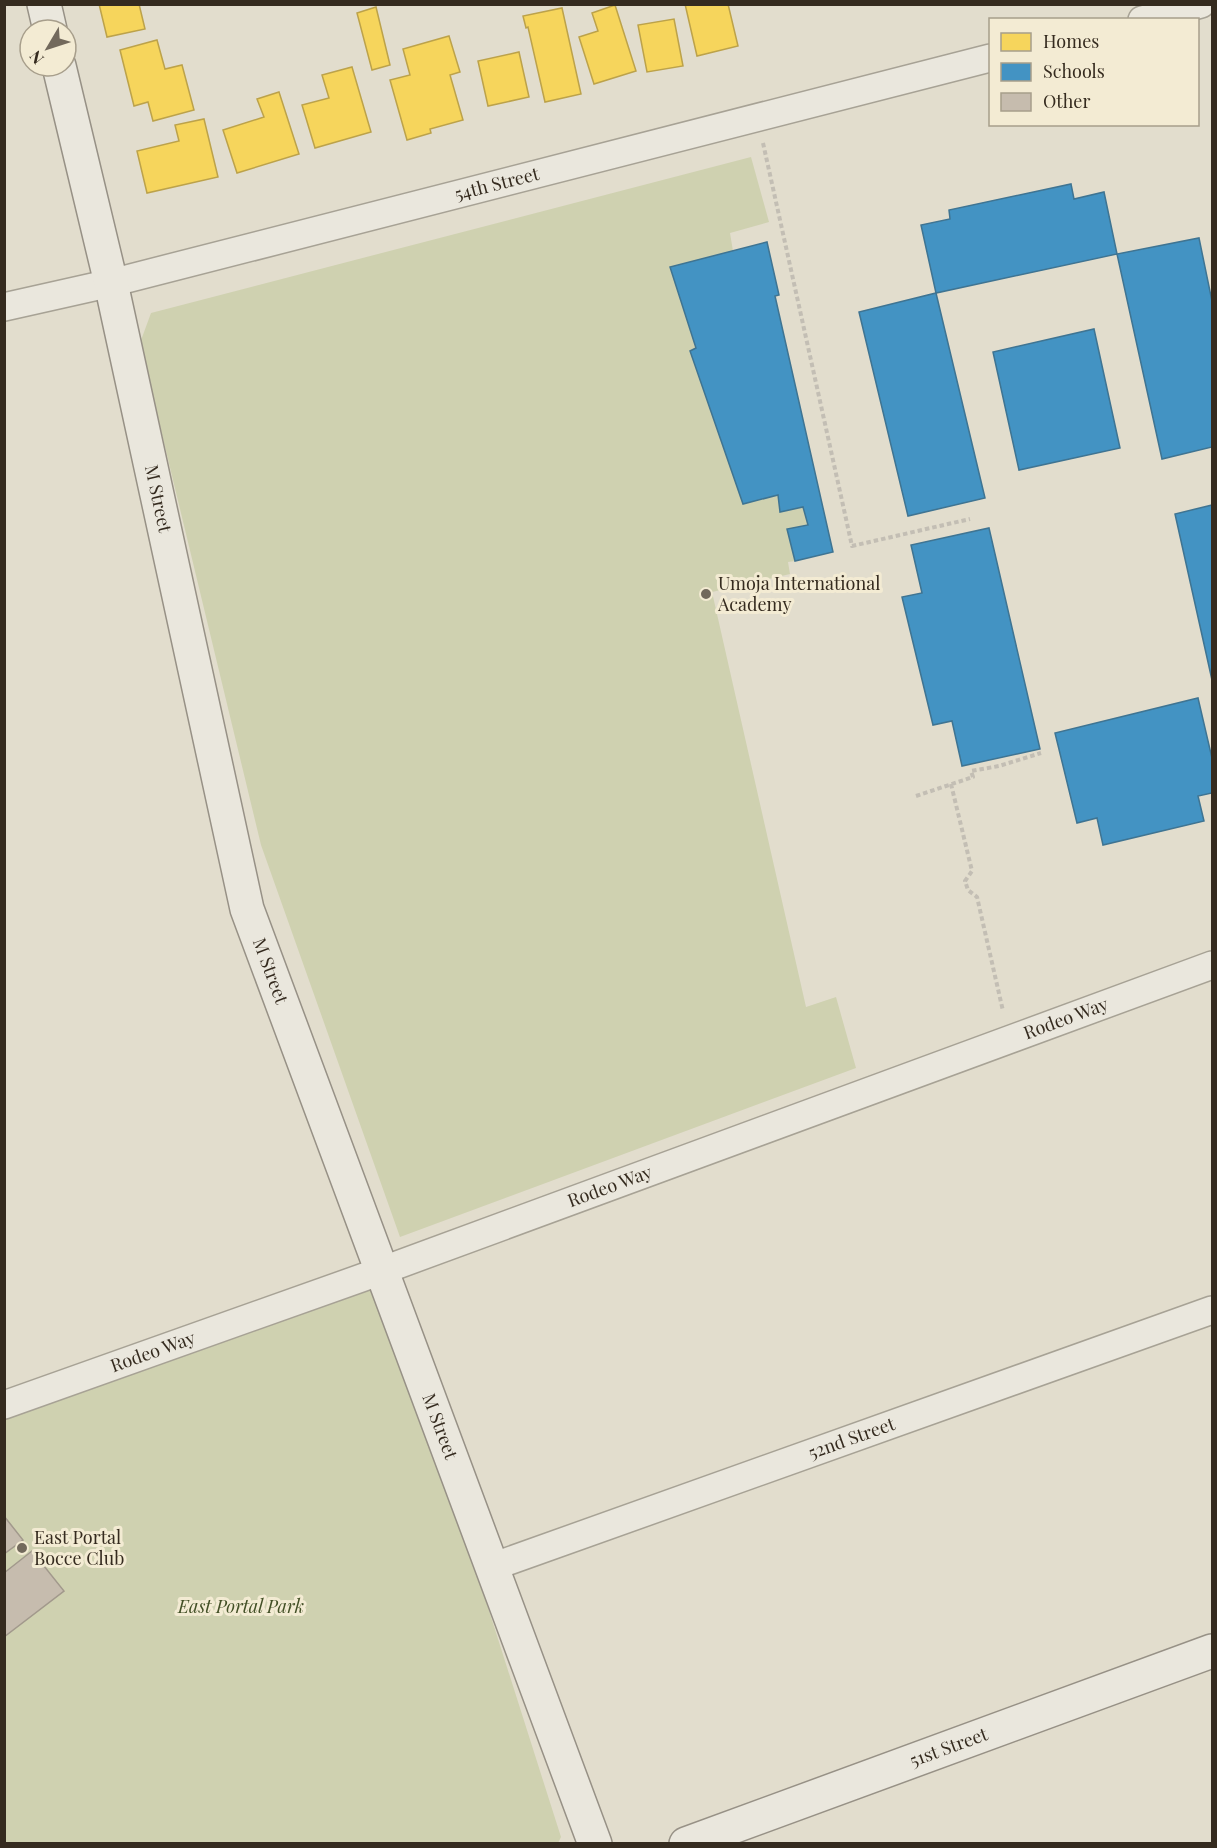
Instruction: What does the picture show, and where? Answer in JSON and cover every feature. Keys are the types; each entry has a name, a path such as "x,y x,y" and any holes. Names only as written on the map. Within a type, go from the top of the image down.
{"street":[{"path":"1149,18 1201,4"},
{"name":"54th Street","path":"4,307 111,283 989,58"},
{"name":"M Street","path":"62,78 111,283 247,909 595,1844"},
{"name":"Rodeo Way","path":"4,1405 381,1271 1212,965"},
{"name":"52nd Street","path":"492,1567 1212,1310"},
{"name":"51st Street","path":"686,1844 1212,1651"}],"path":[{"path":"763,142 852,546 970,519"},
{"path":"916,796 973,777 971,771 999,766 1041,753"},
{"path":"951,784 972,871 965,881 968,890 977,897 1005,1018"}],"green space":[{"path":"751,157 769,222 730,233 733,251 671,267 696,348 691,351 778,495 780,512 803,507 808,525 787,529 795,561 788,562 790,574 712,592 806,1007 836,997 856,1068 400,1237 261,845 140,343 151,313"},
{"name":"East Portal Park","path":"381,1271 561,1837 558,1843 5,1844 5,1406"}],"building: Homes":[{"path":"99,4 139,4 145,29 107,37"},
{"path":"685,4 728,4 738,46 697,56"},
{"path":"615,5 636,71 594,84 579,37 598,31 592,13"},
{"path":"376,7 390,65 372,70 357,13"},
{"path":"562,8 581,94 545,102 528,27 526,28 523,16"},
{"path":"674,19 683,66 647,72 638,25"},
{"path":"449,36 460,72 450,75 463,120 430,129 431,133 407,140 390,80 410,75 403,49"},
{"path":"157,40 165,69 182,65 194,110 153,121 148,102 134,106 120,50"},
{"path":"519,52 529,97 488,106 478,61"},
{"path":"352,67 371,132 315,148 302,105 329,98 322,75"},
{"path":"279,92 299,154 237,173 223,130 264,117 257,99"},
{"path":"204,119 218,177 147,193 137,151 179,141 175,125"}],"building: Schools":[{"path":"1071,184 1074,199 1104,192 1117,254 936,293 921,225 950,219 949,210"},
{"path":"1199,238 1212,301 1212,447 1162,459 1117,254"},
{"path":"767,242 779,295 775,296 833,552 795,561 787,529 808,525 803,507 780,512 778,495 743,504 690,351 696,348 670,267"},
{"path":"936,293 985,498 908,516 859,312"},
{"path":"1094,329 1120,448 1019,470 993,352"},
{"path":"1212,505 1212,680 1175,514"},
{"path":"989,528 1040,749 962,766 952,721 933,725 902,597 922,593 911,545"},
{"path":"1198,698 1212,758 1212,793 1198,796 1204,821 1103,845 1097,818 1077,823 1055,733"}],"building: Other":[{"path":"4,1516 23,1540 4,1554"},
{"path":"32,1551 64,1591 4,1637 4,1573"}],"place":[{"name":"Umoja International Academy","path":"706,594"},
{"name":"East Portal Bocce Club","path":"22,1548"}]}
